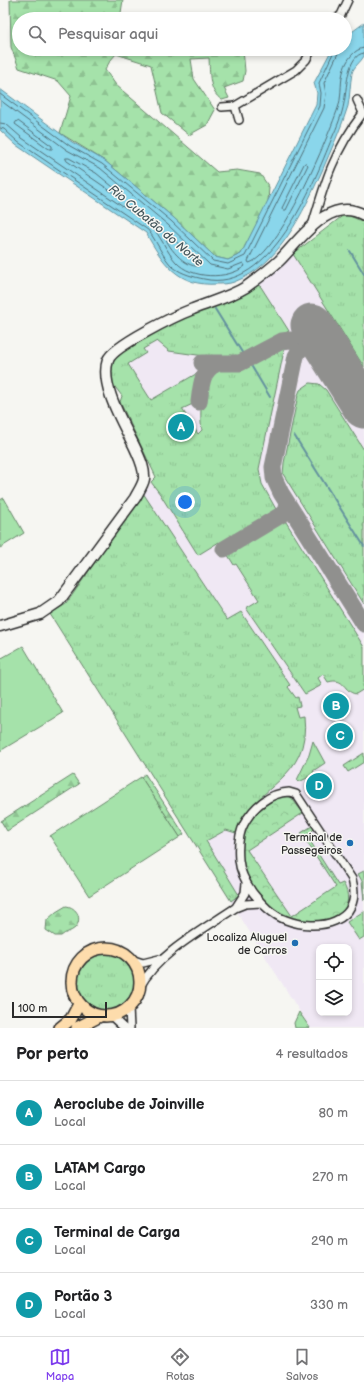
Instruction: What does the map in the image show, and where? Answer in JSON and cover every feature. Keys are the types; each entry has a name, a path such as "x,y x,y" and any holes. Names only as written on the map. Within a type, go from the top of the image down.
{"main road":[{"path":"77,1028 105,1016 122,1013 129,1008 137,997 140,987 140,977 132,959 119,951 104,948 93,950 84,955 76,964 72,974 71,984 74,995 79,1004 88,1012 105,1016"},
{"path":"60,1028 71,1019 79,1004"}],"street":[{"path":"342,12 348,0"},
{"path":"222,107 235,106 302,66 308,56"},
{"path":"312,226 331,165 342,142 363,113 357,100"},
{"path":"235,106 239,120"},
{"path":"0,626 40,614 59,601 135,498 143,482 144,475 141,461 107,385 106,373 109,357 117,349 174,318 247,286 273,266 312,226 338,210 353,210 364,215"},
{"path":"235,908 245,893 246,883 239,856 240,834 243,826 257,806 280,792 296,794 352,878 355,887 355,901 351,910 341,920 320,926 286,920 261,903 246,883"},
{"path":"140,987 151,969 163,958 235,908 246,904 261,903"},
{"path":"132,959 143,963 163,958"},
{"path":"129,1008 130,1028"},
{"path":"105,1016 124,1028"}],"shaded area":[{"path":"345,214 364,222 364,1028 310,1028 50,614 66,604 156,477 120,402 122,396 116,390 121,352 262,279"}],"green space":[{"path":"10,0 123,0 121,12 12,12 12,50"},
{"path":"14,56 114,56 105,70 116,85 217,172 237,170 260,174 269,187 268,202 241,254 228,260 215,257 174,218 105,161 60,133 71,96 58,81 19,68"},
{"path":"122,56 244,56 245,71 243,81 224,88 229,98 222,100 217,96 212,87 209,58 191,59 194,79 215,110 207,125 189,135 162,113 151,65"},
{"path":"345,214 364,222 364,367 293,254"},
{"path":"257,284 261,287 289,331 243,357 233,360 169,351 157,341 143,349 146,353 128,364 151,400 201,371 197,402 182,409 198,434 202,430 201,406 204,386 212,371 217,368 236,368 252,363 271,351 285,346 259,469 262,484 277,511 222,546 219,542 198,555 151,482 156,477 120,402 122,396 112,383 110,368 113,360 121,352 164,328"},
{"path":"310,383 319,384 326,390 364,450 364,604 283,474 298,395 300,390"},
{"path":"143,493 227,620 241,612 290,685 288,687 296,698 298,697 300,706 295,707 298,717 304,716 304,738 299,755 291,768 256,802 245,816 236,833 226,830 206,841 239,895 231,901 50,614 66,604"},
{"path":"4,498 24,533 0,548 0,500"},
{"path":"280,520 286,522 364,647 364,689 356,694 349,691 338,681 328,682 323,674 318,678 322,685 305,694 246,608 259,600 236,564 234,565 226,552"},
{"path":"23,646 63,713 0,751 0,659"},
{"path":"313,741 325,763 313,771 315,774 299,782 297,780 309,755"},
{"path":"364,753 364,762 348,772 344,766"},
{"path":"145,774 184,834 180,837 141,777"},
{"path":"73,775 79,784 7,831 1,821"},
{"path":"141,777 180,837 89,896 50,836"},
{"path":"284,796 291,797 303,813 247,850 292,916 336,887 301,833 312,826 314,829 307,836 338,885 343,883 347,891 348,899 346,906 337,917 330,920 322,922 305,921 280,913 261,898 246,875 242,851 243,839 248,824 258,812 270,802"},
{"path":"364,871 364,900 362,881 358,874"},
{"path":"66,906 76,911 79,921 75,928 61,936 55,936 46,930 47,920"},
{"path":"364,911 364,937 359,940 347,922"},
{"path":"100,953 112,953 122,957 131,966 135,976 135,988 127,1003 112,1011 100,1011 90,1007 81,998 77,988 77,976 81,966 90,957"},
{"path":"299,1012 310,1028 295,1028 294,1023"}],"water":[{"name":"Rio Cubatão do Norte","path":"364,23 364,56 352,73 348,106 345,115 307,203 288,236 277,250 250,274 232,283 203,284 182,277 165,263 146,233 16,145 0,130 0,89 72,142 105,161 174,218 215,257 228,260 241,254 316,105 317,93 314,83 328,56 352,56 352,32"}],"waterway":[{"path":"350,251 364,274"},
{"path":"215,309 243,354"},
{"path":"252,367 270,397"},
{"path":"294,435 364,546"}],"taxiway":[{"path":"202,363 240,363 282,341 315,341"},
{"path":"327,349 318,342 314,341 306,343 302,346 296,356 273,467 274,478 281,493 364,624"},
{"path":"199,402 201,385 207,370 216,364"},
{"path":"224,549 291,509"}],"runway":[{"path":"312,325 364,407"}],"place":[{"name":"Aeroclube de Joinville","path":"181,427"},
{"name":"LATAM Cargo","path":"336,706"},
{"name":"Terminal de Carga","path":"340,736"},
{"name":"Portão 3","path":"319,786"},
{"name":"Terminal de Passegeiros","path":"350,843"},
{"name":"Localiza Aluguel de Carros","path":"295,943"}]}
